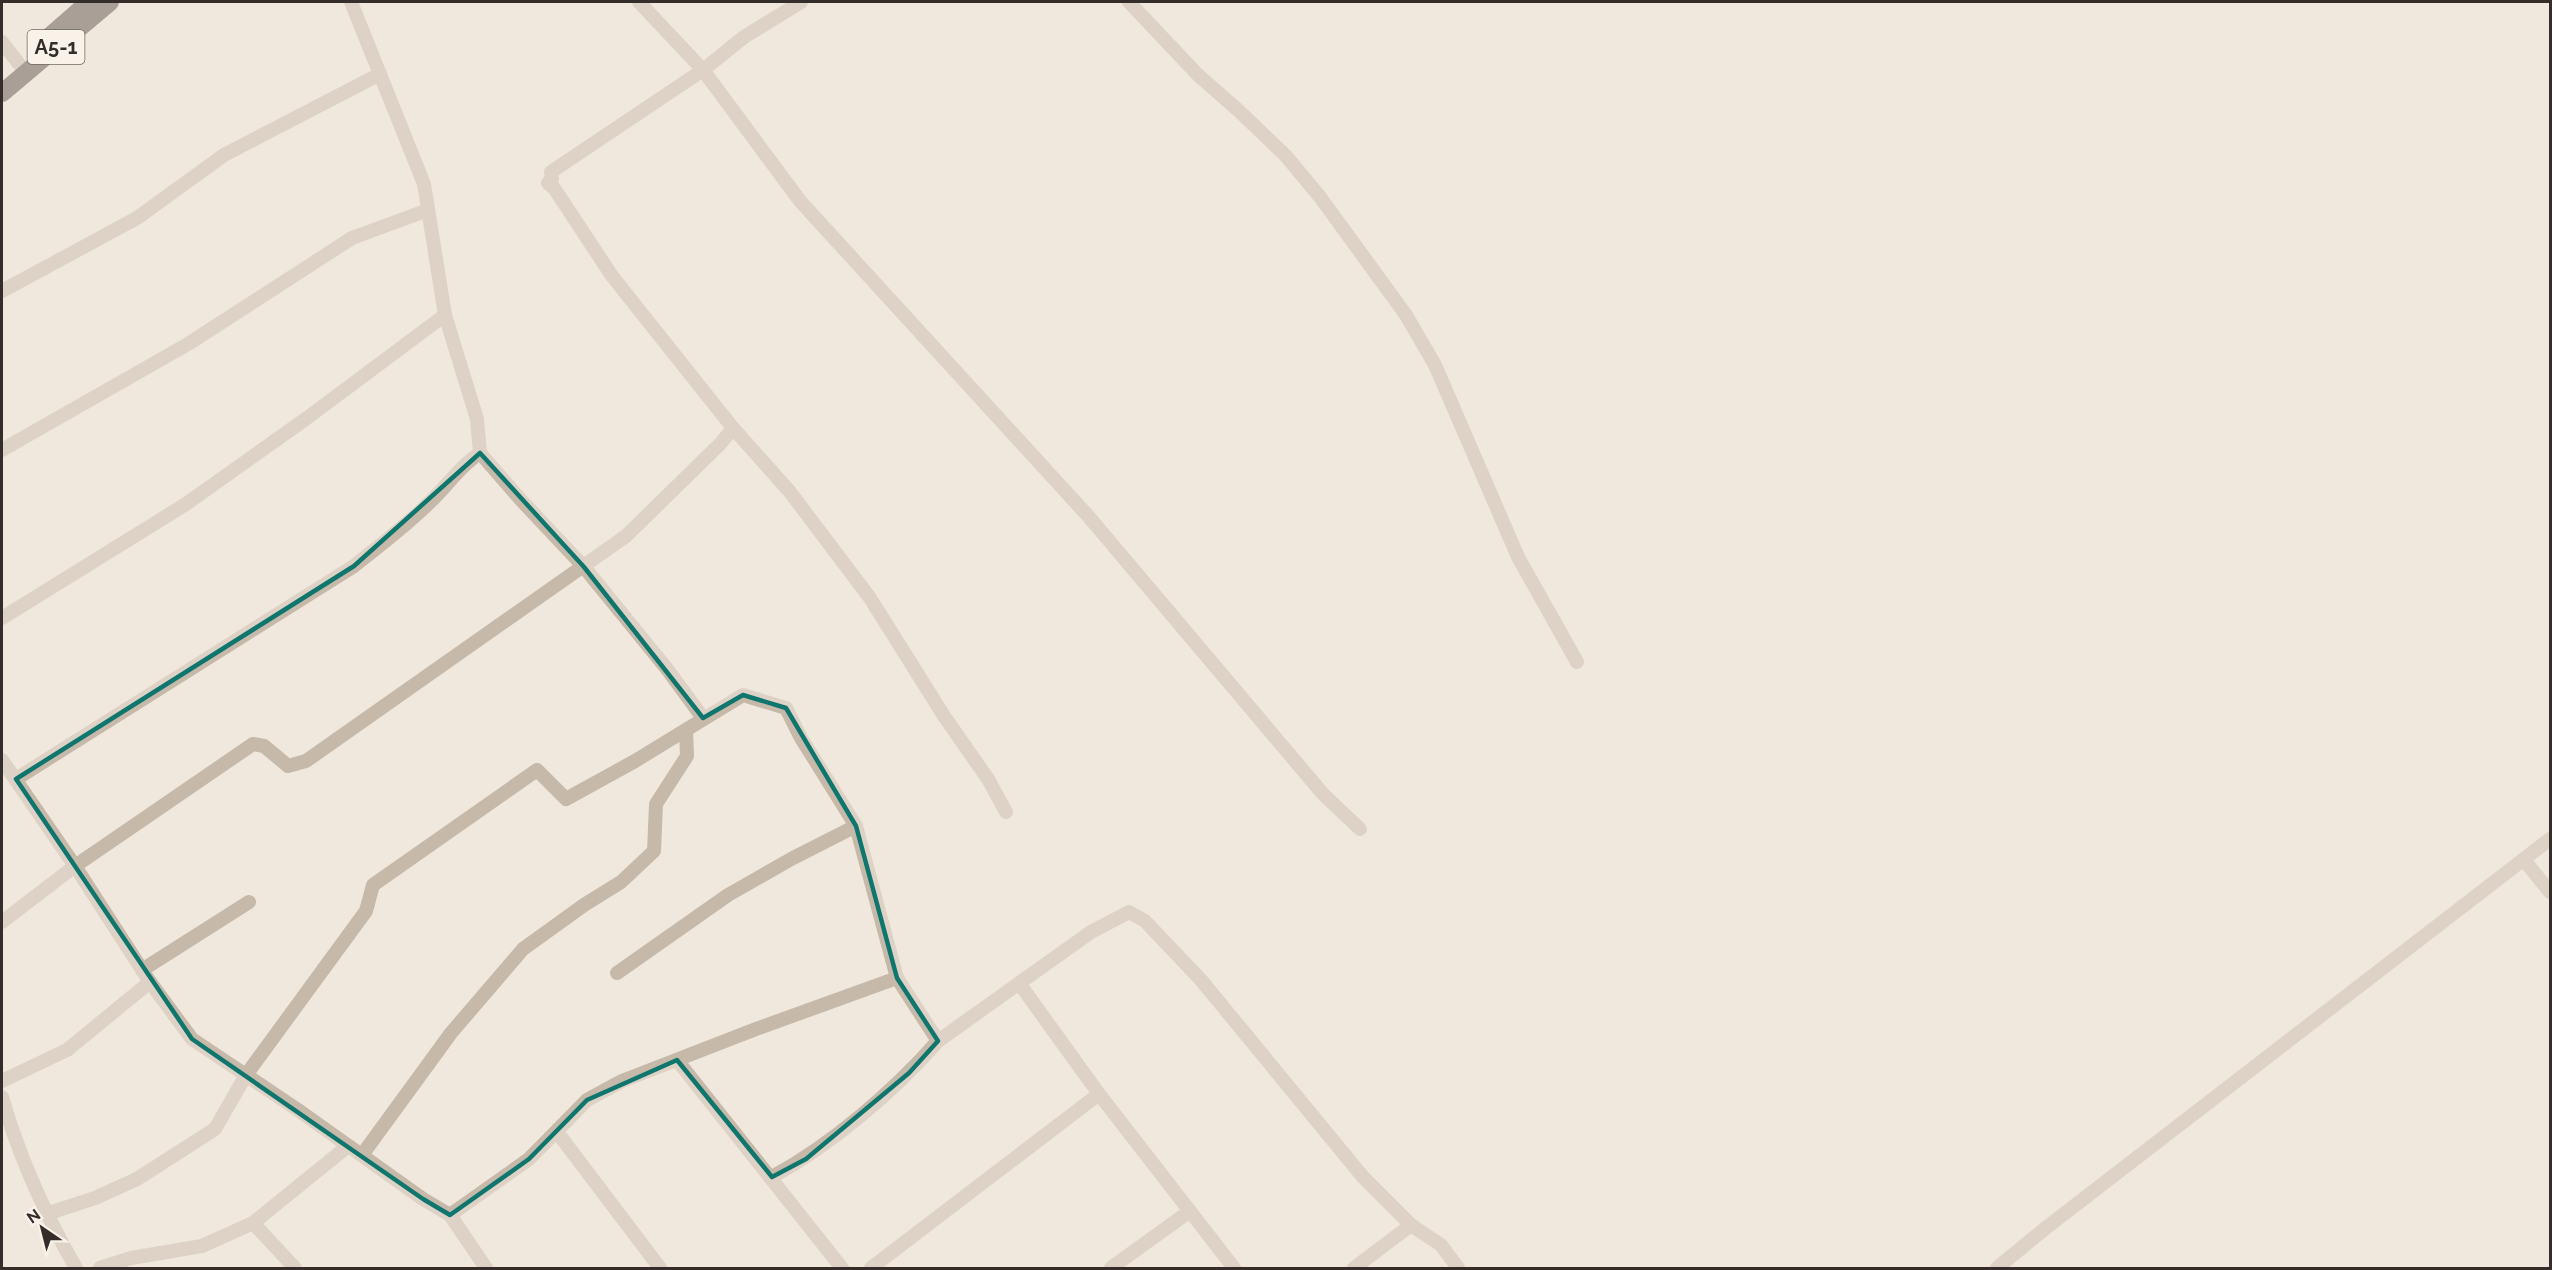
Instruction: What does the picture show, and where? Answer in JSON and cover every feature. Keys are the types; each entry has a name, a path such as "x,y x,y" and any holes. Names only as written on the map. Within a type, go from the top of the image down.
{"highway":[{"name":"A5-1","path":"2,78 89,2"},
{"name":"A5-1","path":"2,93 110,2"}],"street":[{"path":"351,2 424,184 445,315 477,419 480,453 584,567 667,669 703,718"},
{"path":"639,2 702,70 800,201 1089,517 1323,794 1360,829"},
{"path":"801,2 744,37 702,70 551,172 552,179 549,183 612,276 733,428 790,492 870,598 944,716 988,779 1006,812"},
{"path":"1129,2 1198,75 1286,156 1353,240 1406,315 1435,365 1518,557 1577,662"},
{"path":"2,42 19,64"},
{"path":"2,291 137,218 224,155 380,74"},
{"path":"2,450 188,344 352,238 428,210"},
{"path":"2,618 186,504 307,418 445,315"},
{"path":"2,922 75,866 253,744 264,746 288,766 306,761 626,537 733,428"},
{"path":"16,779 354,566 402,528 468,461 480,453"},
{"path":"46,1214 95,1198 138,1179 215,1129 246,1075 366,911 372,885 537,770 566,799 743,695 786,708 801,738 856,826 897,978 938,1041"},
{"path":"362,1155 451,1033 523,949 621,882 654,851 656,804 687,756 686,730"},
{"path":"3,763 75,866 146,976 192,1039 423,1199 450,1215 486,1269"},
{"path":"617,973 728,895 856,826"},
{"path":"1997,1269 2047,1227 2550,839"},
{"path":"2524,860 2550,892"},
{"path":"2,1081 67,1050 146,976 249,902"},
{"path":"772,1177 806,1159 909,1073 938,1041 1091,932 1130,912 1145,921 1201,980 1363,1177 1411,1225 1441,1245 1458,1269"},
{"path":"450,1215 529,1159 587,1100 622,1081 897,978"},
{"path":"1019,983 1099,1094 1234,1269"},
{"path":"677,1060 772,1177 842,1269"},
{"path":"871,1269 1099,1094"},
{"path":"2,1097 13,1137 46,1214 76,1269"},
{"path":"557,1132 660,1269"},
{"path":"100,1269 131,1258 202,1246 253,1223 348,1146"},
{"path":"1111,1269 1190,1211"},
{"path":"253,1223 295,1269"},
{"path":"1354,1269 1411,1225"}],"highlighted area":[{"path":"480,453 584,567 703,718 743,695 786,708 856,826 897,978 938,1041 909,1073 806,1159 772,1177 677,1060 587,1100 529,1159 450,1215 423,1199 192,1039 16,779 354,566"}]}
